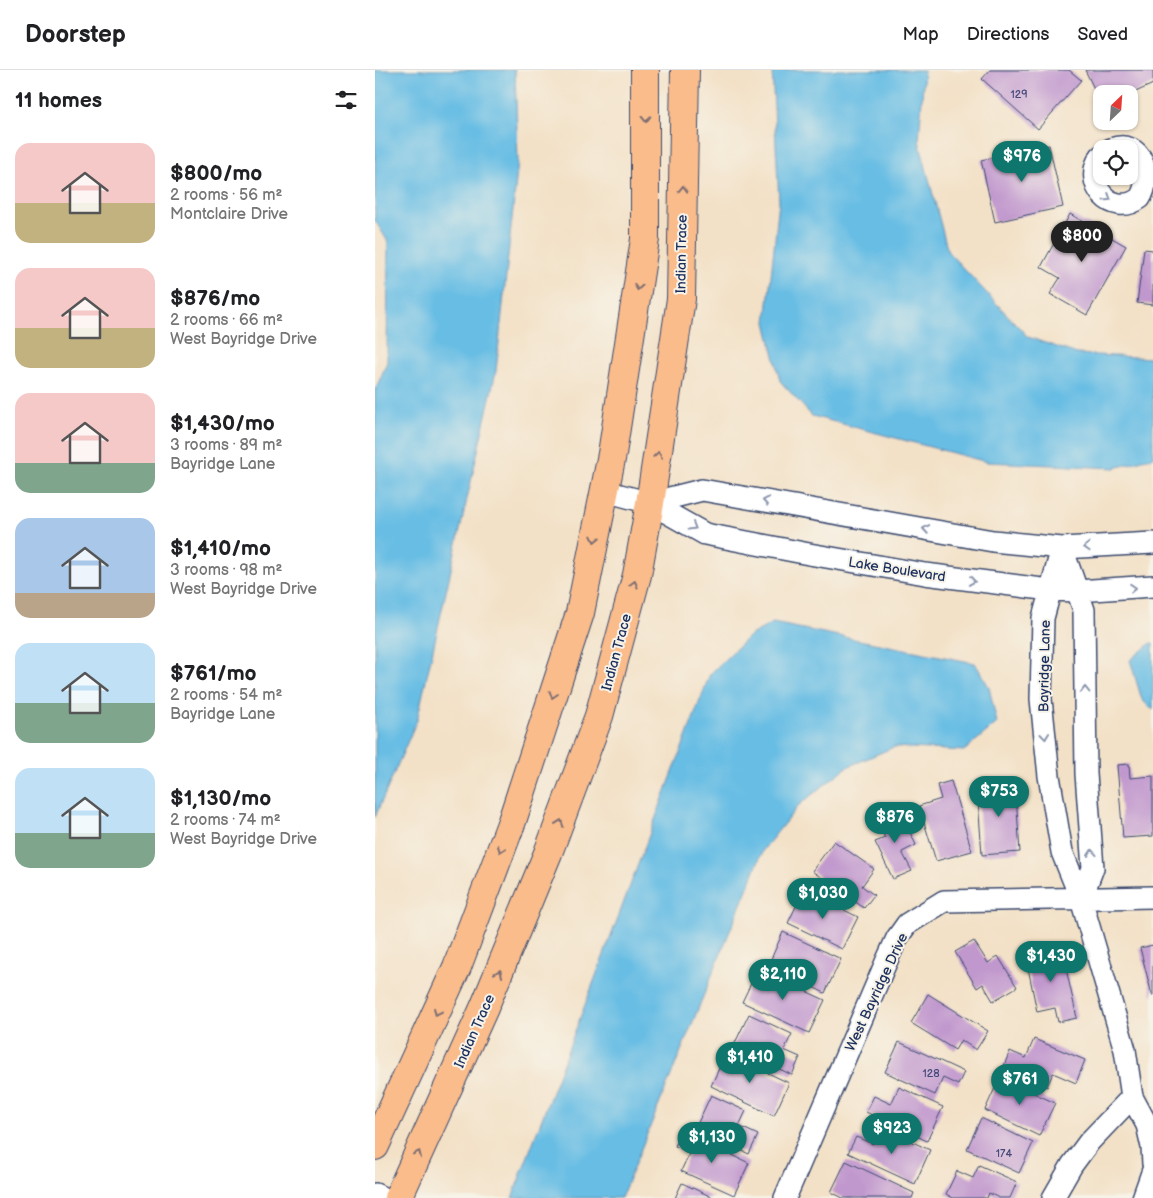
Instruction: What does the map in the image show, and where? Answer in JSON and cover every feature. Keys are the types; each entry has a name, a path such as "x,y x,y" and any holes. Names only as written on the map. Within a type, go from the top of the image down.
{"main road":[{"path":"375,1146 457,967 512,821 580,613 605,491 645,239 645,70"},
{"name":"Indian Trace","path":"398,1198 485,1008 548,853 599,716 637,575 650,503 681,299 685,70"}],"street":[{"path":"1096,185 1105,198 1113,202 1131,203 1139,199 1152,185 1151,170 1145,156 1138,151"},
{"name":"Lake Boulevard","path":"650,503 702,490 993,541 1062,548 1153,542"},
{"name":"Lake Boulevard","path":"605,491 650,503 705,534 925,574 1050,590 1077,591 1153,586"},
{"path":"1062,548 1084,610 1086,774 1093,868 1081,899"},
{"name":"Bayridge Lane","path":"1062,548 1043,618 1041,699 1049,776 1062,852 1081,899 1125,1050 1133,1097 1147,1125 1152,1147 1153,1164"},
{"name":"West Bayridge Drive","path":"785,1198 887,960 897,938 907,924 943,901 1153,897"},
{"path":"1053,1198 1072,1165 1089,1142 1133,1097"},
{"path":"1143,1198 1153,1170"},
{"path":"375,1194 383,1198"}],"water":[{"path":"375,70 515,70 518,161 496,371 417,720 375,817 375,391 387,362 388,242 375,220"},
{"path":"772,70 924,70 919,141 948,252 1028,337 1077,354 1153,358 1153,457 1115,468 987,462 812,416 780,381 766,322 779,202"},
{"path":"773,623 975,663 989,687 997,723 964,751 894,747 847,767 799,805 763,850 621,1198 512,1198 710,674 749,636"},
{"path":"1153,643 1153,710 1142,700 1130,660"}],"building":[{"path":"990,70 1069,70 1081,80 1038,129 982,79"},
{"path":"1085,70 1153,70 1153,84 1138,91 1138,85 1093,86"},
{"path":"1049,145 1063,207 995,222 981,160"},
{"path":"1070,214 1126,246 1087,315 1050,294 1060,278 1041,267"},
{"path":"1144,249 1153,250 1153,305 1137,303"},
{"path":"1129,764 1130,778 1153,776 1153,836 1123,838 1117,765"},
{"path":"951,781 972,851 936,861 919,806 941,799 937,785"},
{"path":"1015,782 1020,852 982,855 977,785"},
{"path":"900,811 916,845 902,852 912,871 893,879 875,842 885,838 877,822"},
{"path":"834,841 874,869 862,886 874,895 864,908 812,871"},
{"path":"804,890 858,917 842,949 788,923"},
{"path":"783,932 841,959 825,993 768,966"},
{"path":"974,941 988,963 998,956 1017,987 993,1001 983,984 977,988 955,952"},
{"path":"1153,945 1153,995 1152,995 1140,948"},
{"path":"1061,946 1077,1018 1058,1022 1055,1008 1037,1012 1025,953"},
{"path":"758,969 825,1000 809,1033 742,1002"},
{"path":"928,994 988,1031 976,1050 961,1040 955,1050 911,1023"},
{"path":"749,1014 792,1034 784,1050 800,1057 792,1075 733,1047"},
{"path":"1034,1039 1085,1060 1076,1083 1053,1073 1047,1087 1003,1068 1010,1051 1026,1058"},
{"path":"899,1042 964,1072 958,1085 943,1078 935,1095 885,1072"},
{"path":"726,1053 789,1083 774,1116 711,1086"},
{"path":"1000,1077 1055,1103 1039,1136 985,1110"},
{"path":"899,1087 943,1107 927,1141 866,1112 874,1096 891,1104"},
{"path":"711,1095 746,1111 739,1126 758,1135 749,1154 695,1129"},
{"path":"981,1118 1033,1143 1019,1173 967,1149"},
{"path":"880,1127 930,1150 915,1184 848,1153 856,1137 873,1144"},
{"path":"682,1131 749,1163 734,1195 681,1171 690,1152 675,1146"},
{"path":"846,1161 914,1193 912,1198 843,1198 831,1192"},
{"path":"979,1165 1017,1182 1010,1198 999,1198 989,1193 987,1198 953,1198 946,1194 957,1171 973,1178"},
{"path":"682,1183 714,1198 675,1198"}]}
